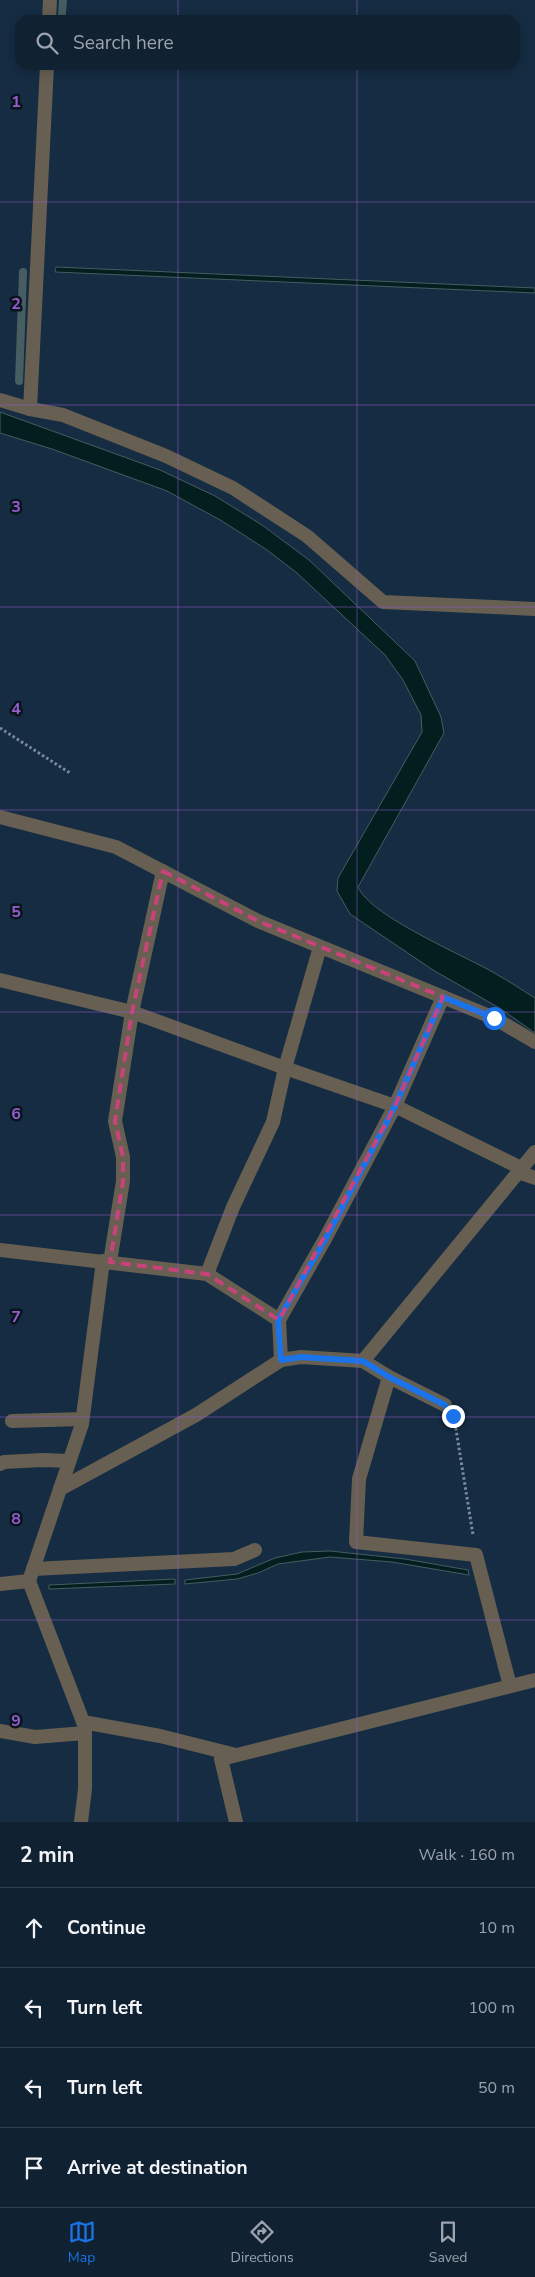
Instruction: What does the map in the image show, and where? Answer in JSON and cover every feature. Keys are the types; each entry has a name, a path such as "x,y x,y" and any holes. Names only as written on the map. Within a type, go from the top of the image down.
{"street":[{"path":"49,15 50,0"},
{"path":"30,409 47,70"},
{"path":"0,400 30,409 63,415 166,456 233,488 307,536 383,602 535,608"},
{"path":"0,817 116,847 164,870 258,921 494,1018 535,1042"},
{"path":"81,1822 85,1789 84,1727 31,1575 82,1419 106,1261 123,1181 123,1157 115,1121 132,1012 164,870"},
{"path":"207,1274 233,1207 273,1122 320,947"},
{"path":"0,980 132,1012 395,1106 535,1178"},
{"path":"281,1360 278,1320 325,1240 395,1106 443,997"},
{"path":"363,1361 535,1152"},
{"path":"0,1250 207,1274 278,1320"},
{"path":"60,1489 196,1415 281,1360 301,1357 363,1361 389,1377 445,1405"},
{"path":"389,1377 359,1479 356,1542 476,1555 510,1686"},
{"path":"12,1421 82,1419"},
{"path":"0,1464 4,1462 43,1460 69,1461"},
{"path":"0,1584 31,1575 234,1559 255,1550"},
{"path":"236,1822 221,1759 535,1680"},
{"path":"0,1730 35,1737 84,1727 160,1736 238,1755"}],"path":[{"path":"0,728 70,773"},
{"path":"445,1405 453,1416 459,1440 476,1555"}],"highlighted area":[{"path":"163,871 258,921 443,997 395,1106 279,1320 207,1274 110,1262 123,1181 123,1157 115,1121 132,1012"}],"shaded area":[{"path":"56,267 535,288 535,293 55,272"},
{"path":"0,412 160,470 215,496 262,525 309,560 415,661 441,717 444,733 358,887 366,899 399,923 482,966 535,998 535,1033 501,1009 433,970 350,914 337,891 338,878 422,732 421,715 403,680 385,655 297,573 267,550 222,521 167,491 52,449 0,433"},
{"path":"330,1551 405,1559 468,1570 469,1575 392,1562 330,1557 278,1564 258,1573 237,1579 185,1584 185,1580 237,1574 275,1558 302,1552"},
{"path":"175,1579 175,1584 49,1589 49,1585"}],"waterway":[{"path":"62,13 63,0"},
{"path":"19,381 23,272"}],"route":[{"path":"453,1416 445,1405 389,1377 363,1361 301,1357 281,1360 282,1349 278,1320 325,1240 395,1106 443,997 494,1018"}]}
